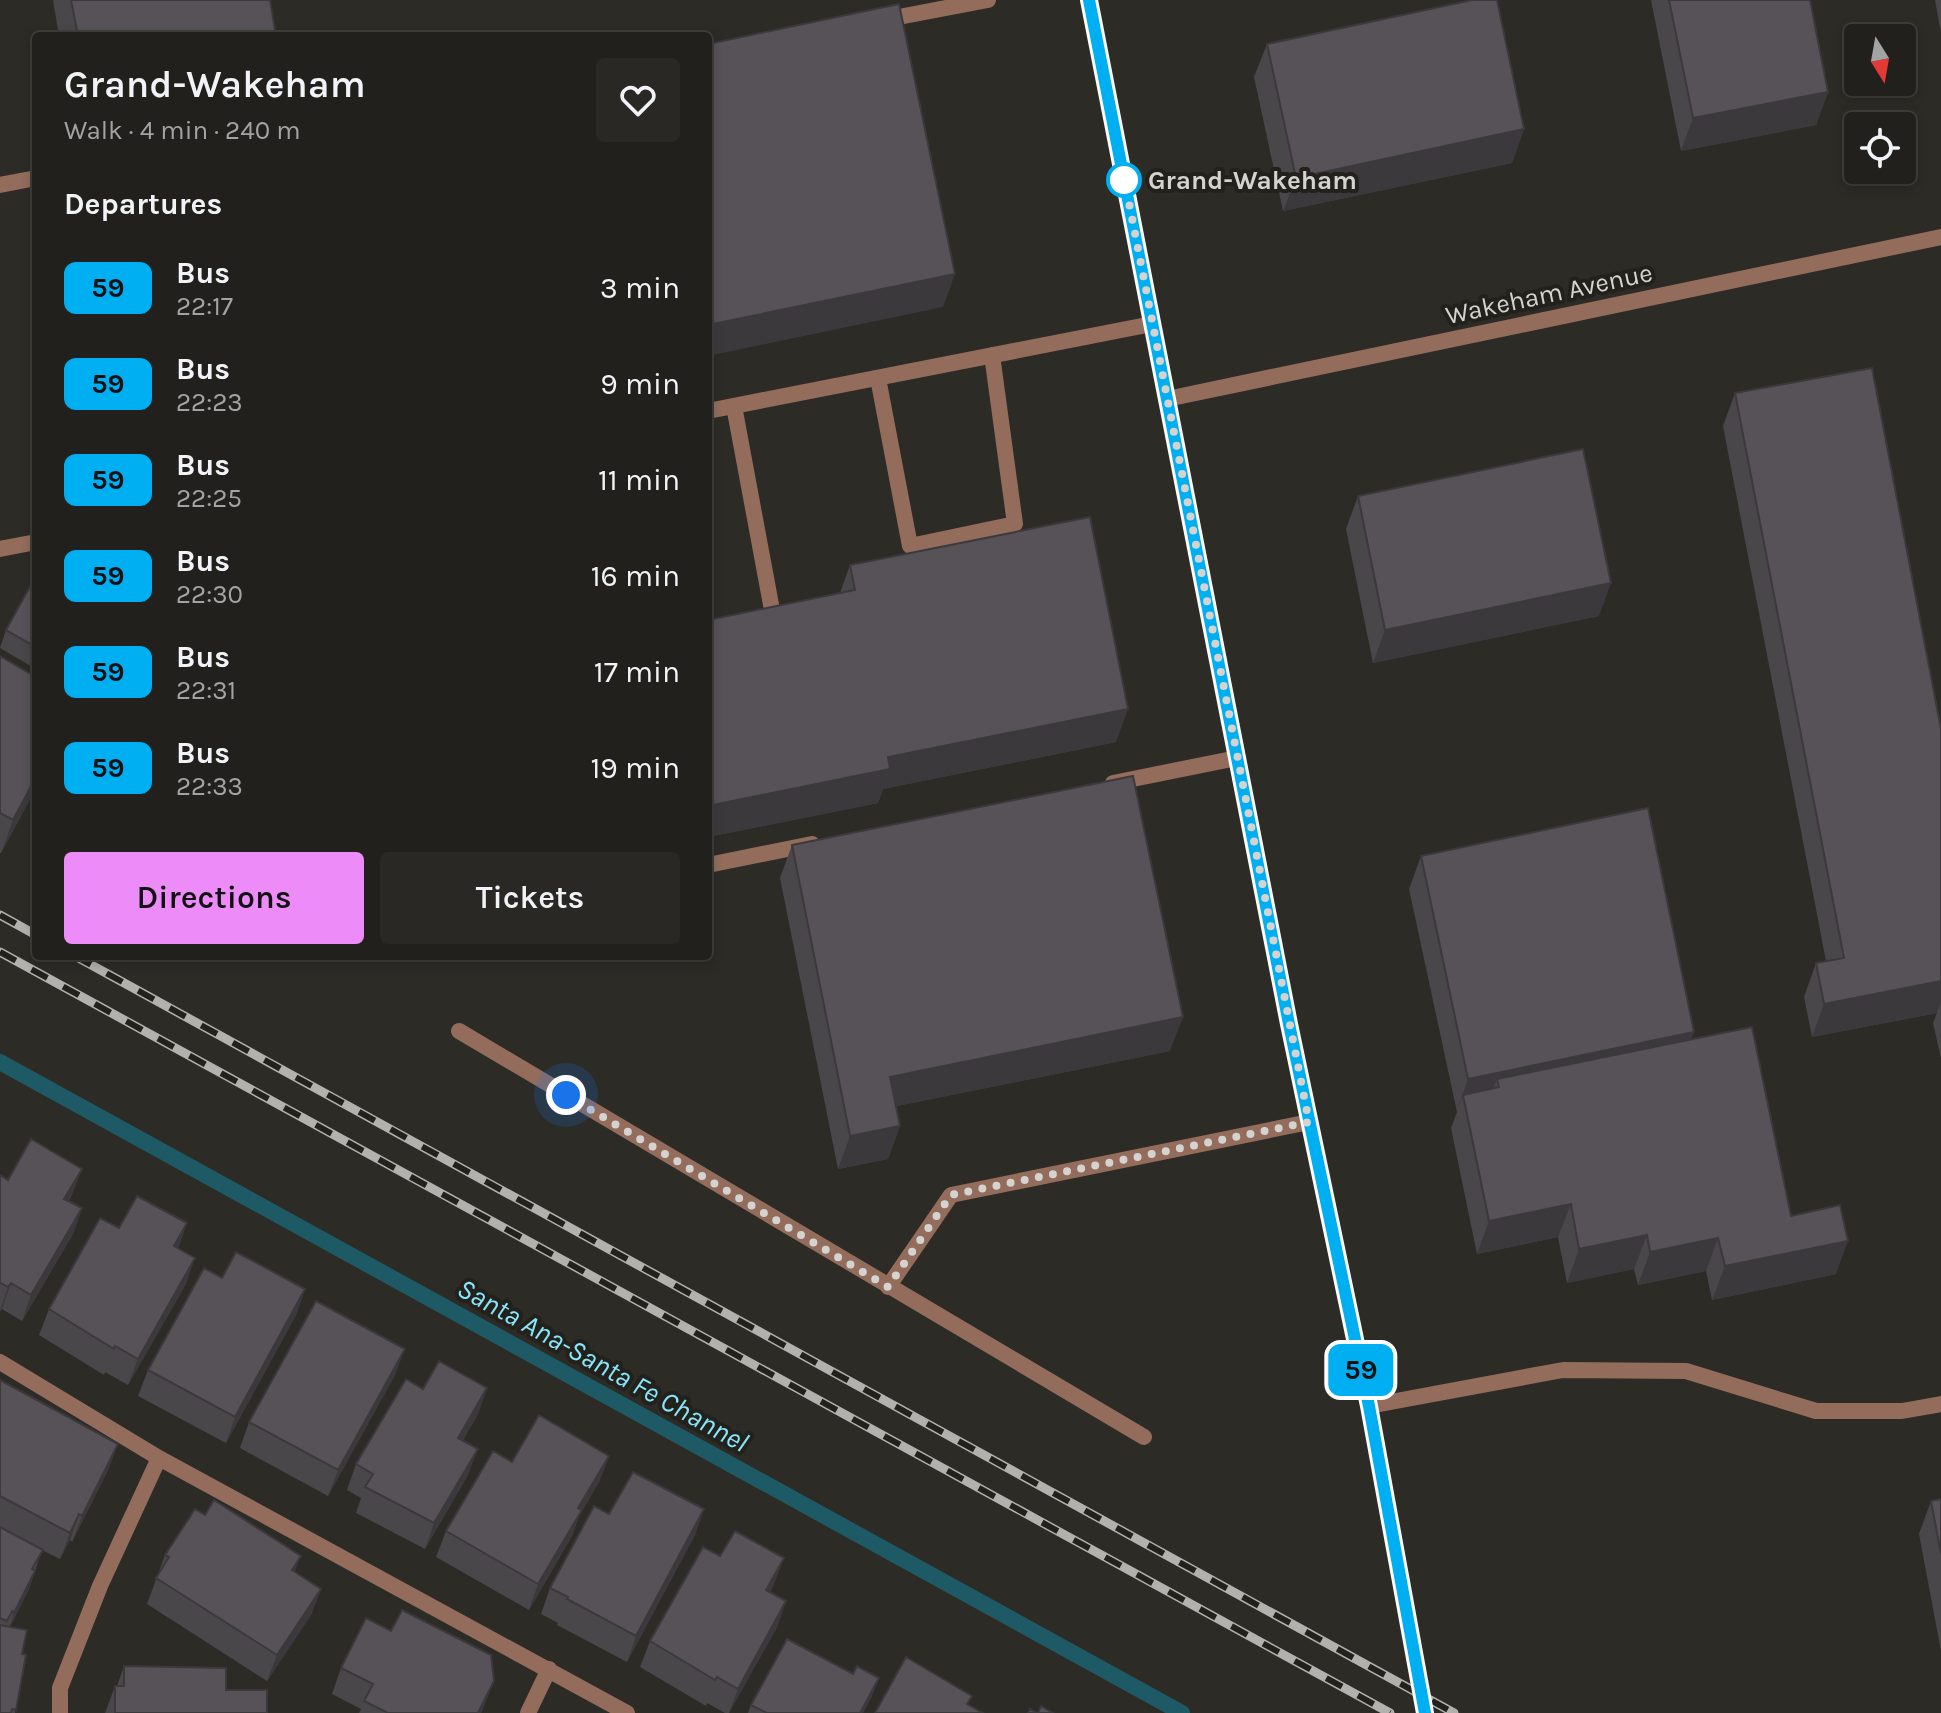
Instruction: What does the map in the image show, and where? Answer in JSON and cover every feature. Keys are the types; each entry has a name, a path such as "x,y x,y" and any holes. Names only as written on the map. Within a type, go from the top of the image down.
{"main road":[{"path":"1089,0 1309,1122 1369,1406 1425,1713"}],"street":[{"path":"863,23 988,0"},
{"path":"0,185 32,179"},
{"name":"Wakeham Avenue","path":"1167,399 1941,237"},
{"path":"712,410 1152,324"},
{"path":"878,378 910,546 925,543 1015,524 992,355"},
{"path":"734,406 775,626"},
{"path":"0,549 32,543"},
{"path":"1097,786 1237,758"},
{"path":"712,864 832,840"},
{"path":"459,1031 1144,1437"},
{"path":"888,1287 951,1195 1309,1122"},
{"path":"0,1362 159,1458 627,1713"},
{"path":"1369,1406 1563,1370 1686,1371 1816,1411 1902,1411 1941,1404"},
{"path":"60,1713 60,1688 100,1586 159,1458"},
{"path":"528,1713 549,1669"}],"building":[{"path":"71,0 270,0 275,32 77,32"},
{"path":"1472,0 1497,0 1524,129 1296,178 1267,44"},
{"path":"1669,0 1810,0 1828,92 1693,118"},
{"path":"899,4 955,274 712,324 712,43"},
{"path":"1872,368 1941,729 1941,981 1824,1004 1816,963 1844,958 1735,393"},
{"path":"1583,449 1611,583 1385,630 1358,496"},
{"path":"1090,517 1128,709 888,757 890,769 712,805 712,619 855,590 850,565"},
{"path":"32,583 32,645 6,630"},
{"path":"0,656 32,675 32,784 13,820 0,813"},
{"path":"1133,776 1183,1017 890,1077 900,1126 850,1136 792,845"},
{"path":"1648,808 1694,1032 1468,1079 1421,856"},
{"path":"1752,1027 1791,1216 1840,1205 1848,1241 1725,1266 1718,1238 1650,1252 1647,1235 1579,1249 1571,1204 1489,1221 1463,1095 1499,1087 1497,1079"},
{"path":"31,1139 82,1169 64,1199 82,1208 31,1295 11,1283 8,1287 0,1283 0,1175 8,1180"},
{"path":"137,1196 187,1223 174,1246 195,1258 138,1359 115,1346 114,1349 49,1309 100,1218 119,1228"},
{"path":"236,1252 305,1289 235,1417 148,1370 204,1268 222,1278"},
{"path":"316,1301 405,1349 338,1470 249,1422"},
{"path":"439,1361 487,1388 458,1438 478,1449 434,1523 365,1487 373,1474 356,1464 406,1379 423,1389"},
{"path":"0,1380 118,1444 82,1516 79,1514 70,1533 0,1496"},
{"path":"539,1415 609,1456 578,1508 582,1510 538,1584 446,1531 493,1451 512,1462"},
{"path":"633,1472 704,1509 636,1636 550,1588 594,1506 609,1514"},
{"path":"1941,1499 1941,1554 1931,1501"},
{"path":"214,1500 301,1556 292,1570 321,1589 277,1655 156,1578 169,1557 165,1555 195,1509 205,1515"},
{"path":"0,1527 43,1550 14,1613 12,1611 7,1621 0,1618"},
{"path":"735,1531 784,1558 766,1590 786,1601 738,1689 717,1677 715,1680 650,1641 703,1547 720,1556"},
{"path":"402,1610 491,1655 494,1681 478,1713 388,1713 364,1701 373,1684 341,1668 366,1618 391,1631"},
{"path":"0,1625 27,1630 22,1654 26,1655 16,1710 12,1709 11,1713 0,1713"},
{"path":"787,1639 853,1674 857,1666 879,1678 860,1713 767,1713 751,1705"},
{"path":"906,1657 972,1696 967,1704 983,1713 875,1713"},
{"path":"124,1666 226,1668 226,1690 267,1690 267,1713 115,1713 115,1686 124,1686"},
{"path":"1041,1706 1053,1713 1038,1713"}],"waterway":[{"name":"Santa Ana-Santa Fe Channel","path":"0,1062 1182,1713"}],"railway":[{"path":"0,915 32,933"},
{"path":"0,952 1390,1713"},
{"path":"82,960 1454,1713"}],"bus line":[{"name":"59","path":"1089,0 1289,1024 1369,1406 1425,1713"}],"place":[{"name":"Grand-Wakeham","path":"1124,180"}],"route":[{"path":"566,1095 888,1287 951,1195 1309,1122 1122,167 1124,180"}]}
